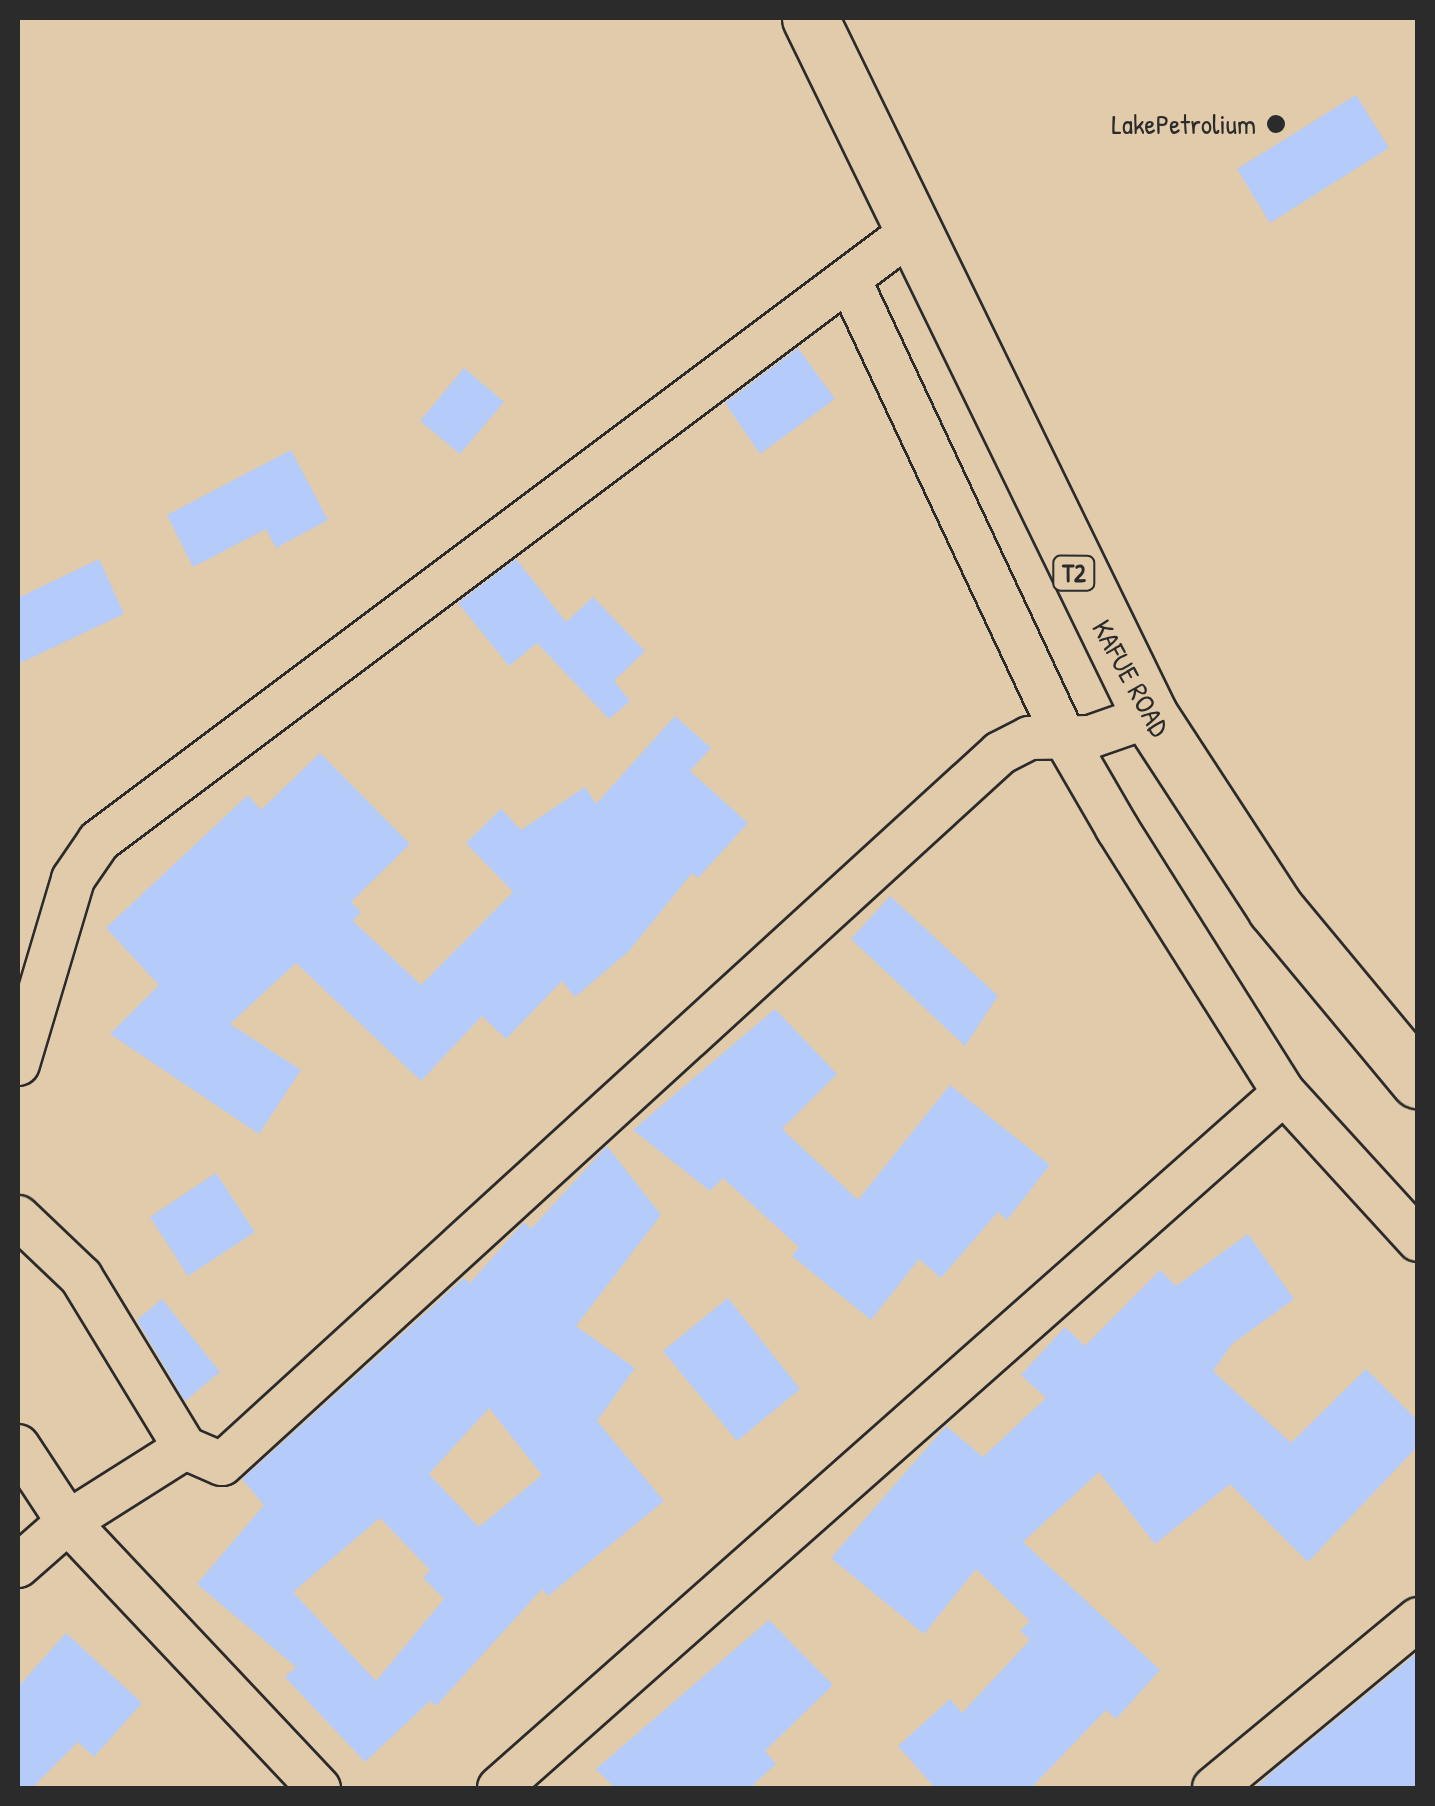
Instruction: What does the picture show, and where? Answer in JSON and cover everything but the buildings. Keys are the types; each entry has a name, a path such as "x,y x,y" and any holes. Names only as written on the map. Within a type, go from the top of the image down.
{"highway":[{"name":"KAFUE ROAD","path":"810,18 1150,716 1275,908 1418,1080"}],"street":[{"path":"18,1064 73,879 99,841 911,232"},
{"path":"849,279 1062,733 1284,1093 1418,1240"},
{"path":"18,1218 81,1277 185,1448 201,1462 238,1456 1000,753 1062,733 1090,737 1150,716"},
{"path":"498,1788 1284,1093"},
{"path":"18,1446 68,1522 319,1788"},
{"path":"18,1566 68,1522 185,1448"},
{"path":"1214,1788 1418,1619"}],"place":[{"name":"LakePetrolium","path":"1276,124"}]}
